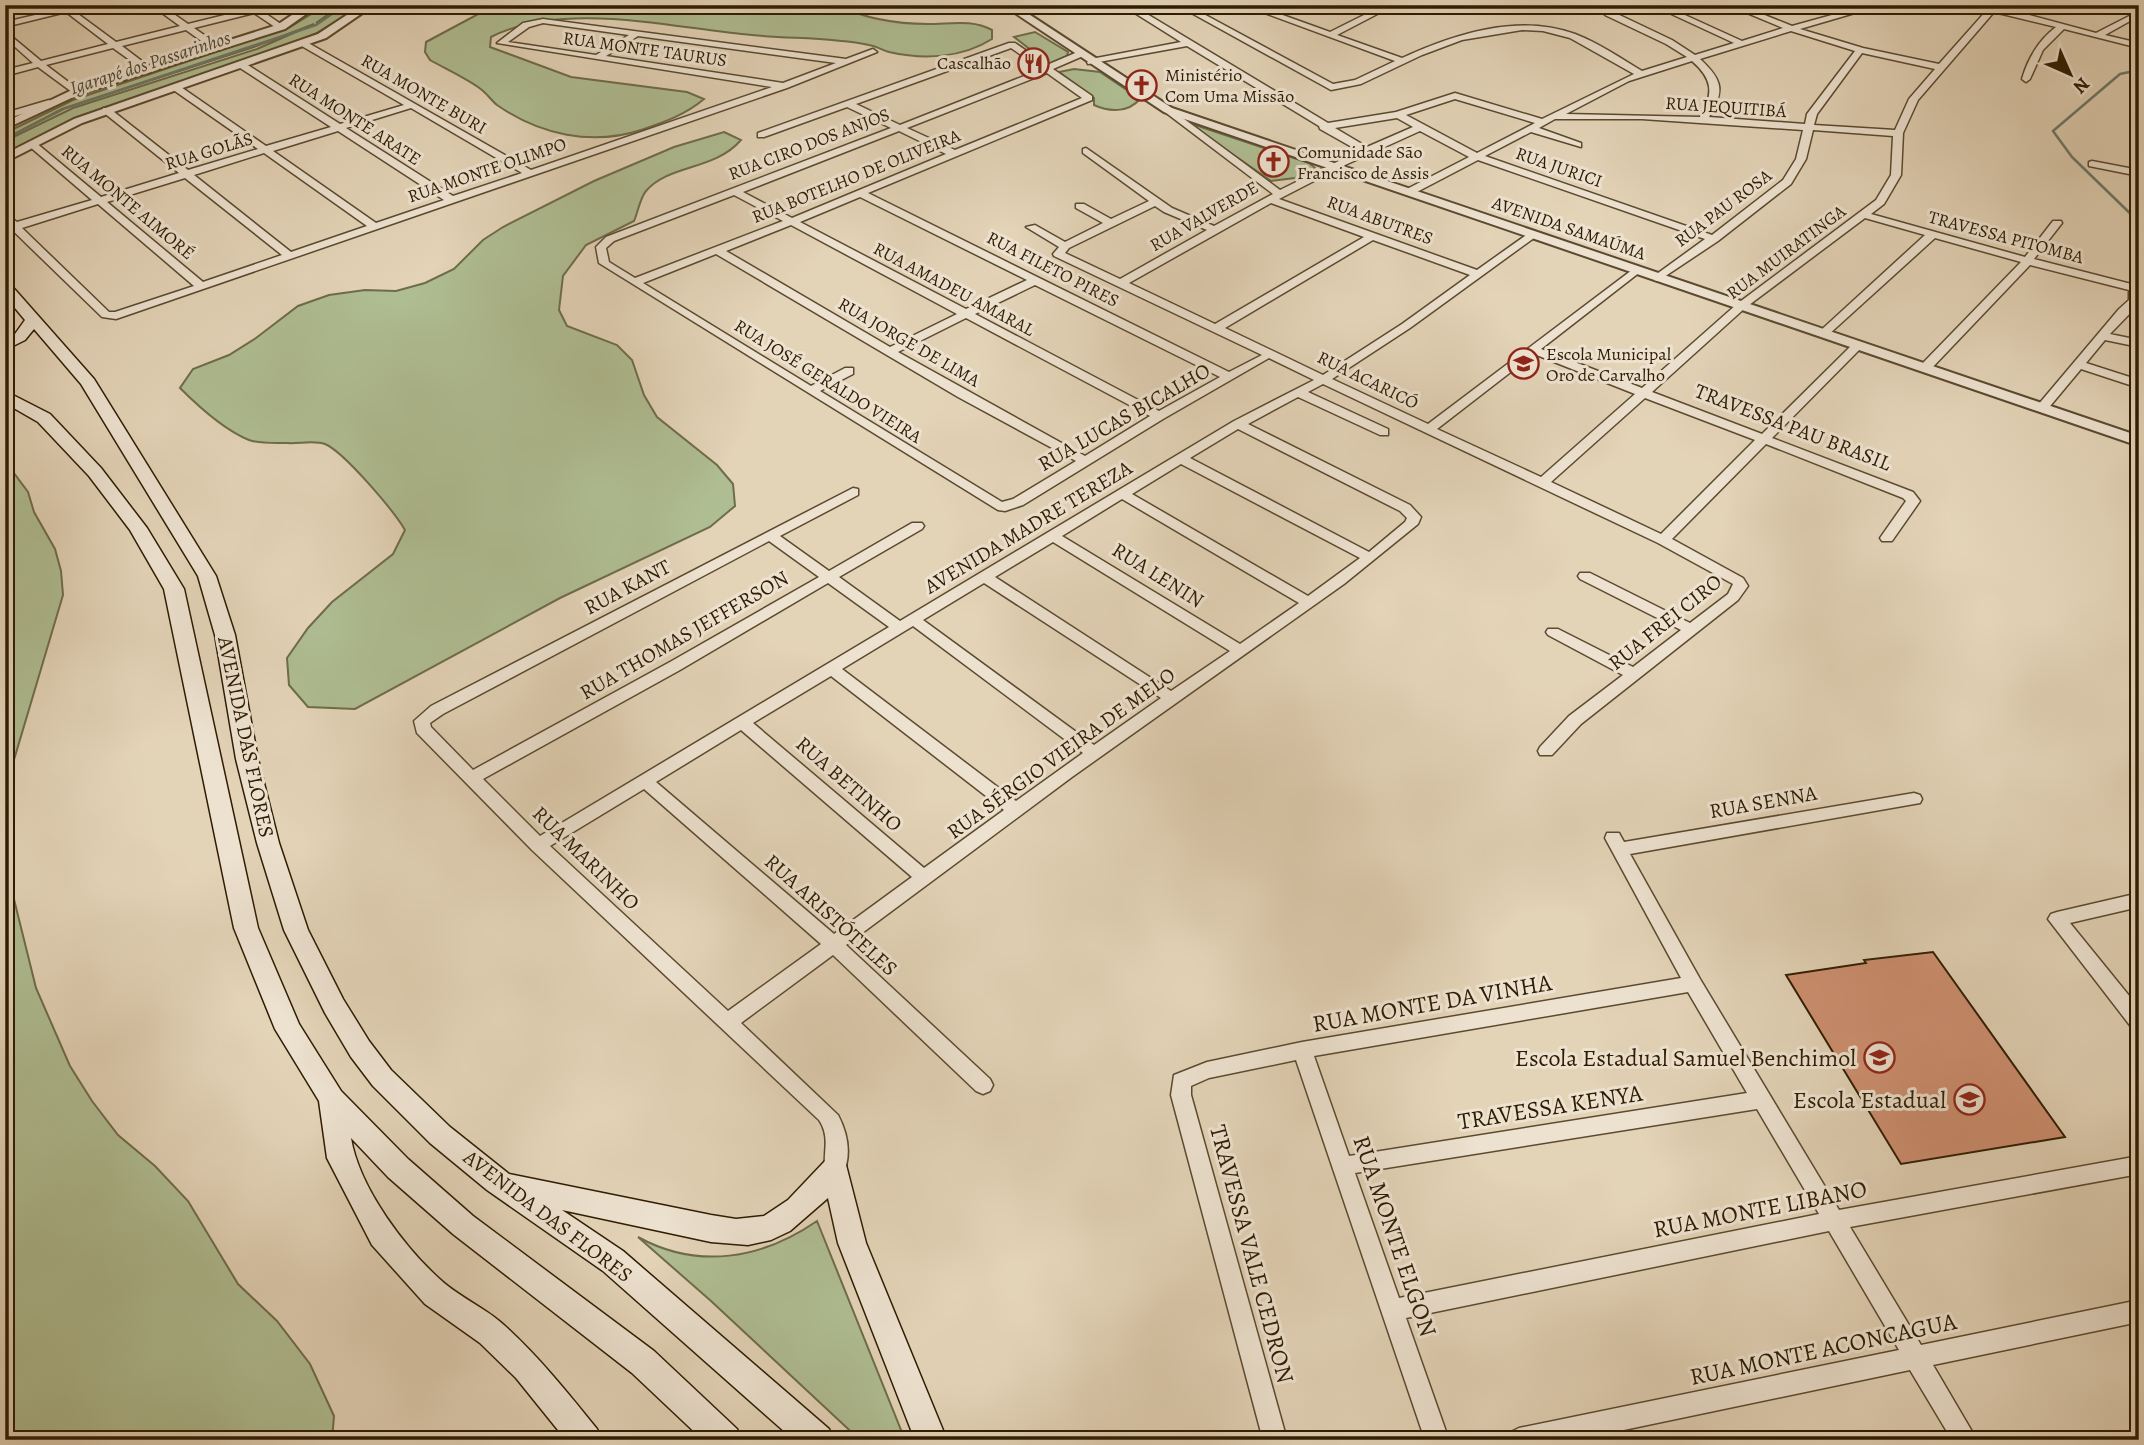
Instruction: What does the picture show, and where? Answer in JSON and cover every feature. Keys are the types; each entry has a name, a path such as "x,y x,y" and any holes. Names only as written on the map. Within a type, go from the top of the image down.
{"main road":[{"name":"AVENIDA DAS FLORES","path":"5,287 88,382 207,576 225,635 247,759 268,843 296,930 359,1049 382,1078 440,1135 497,1181 613,1261 818,1440"},
{"path":"5,345 20,337 34,319"},
{"name":"AVENIDA DAS FLORES","path":"5,396 44,418 95,472 138,528 174,589 246,928 288,1029 332,1099 398,1168 463,1225 643,1362 726,1440"},
{"path":"332,1099 341,1158 382,1236 435,1294 491,1333 527,1367 586,1440"},
{"path":"497,1181 600,1207 724,1231 749,1232 771,1227 798,1209 835,1170"},
{"path":"835,1170 852,1243 931,1440"}],"street":[{"path":"5,25 64,8 86,5"},
{"path":"155,5 217,48"},
{"path":"5,73 186,28 251,8 275,5"},
{"path":"5,126 76,92 281,27 314,5"},
{"path":"5,159 78,121 106,110 303,43 339,26 369,5"},
{"name":"AVENIDA SAMAÚMA","path":"1008,5 1168,110 2139,441"},
{"path":"1126,5 1323,127 1365,150"},
{"path":"1181,5 1326,86 1335,88 1369,77 1460,37 1496,31 1541,30 1576,38 1640,74"},
{"path":"1247,5 1403,61"},
{"path":"1360,5 1384,8 1517,5"},
{"path":"1656,5 1741,44"},
{"path":"1732,5 1790,29 1859,51 1939,67"},
{"path":"1409,192 1529,128 1640,74 1878,5"},
{"path":"1978,5 2139,46"},
{"path":"2020,17 2041,5"},
{"path":"64,8 148,70"},
{"path":"251,8 281,27"},
{"path":"1332,34 1384,8"},
{"name":"RUA MUIRATINGA","path":"1541,484 1741,306 1865,215 1885,196 1896,175 1898,133 1914,99 1992,9"},
{"path":"1608,13 1704,66 1715,84 1713,102 1703,119"},
{"path":"2096,36 2139,13"},
{"name":"RUA MONTE TAURUS","path":"636,34 537,21 515,31 501,43 784,86"},
{"path":"2026,79 2036,55 2049,37 2062,27"},
{"path":"5,33 40,65 76,92"},
{"path":"599,57 636,34 850,62"},
{"name":"RUA MONTE BURI","path":"303,43 530,173"},
{"path":"761,135 1012,45 1047,71 1076,68 1090,61 1186,43"},
{"name":"RUA PAU ROSA","path":"1658,278 1714,239 1787,182 1801,159 1806,129 1812,114 1859,51"},
{"name":"RUA MONTE OLIMPO","path":"16,226 110,316 202,287 784,86 873,52"},
{"path":"1064,60 1076,68"},
{"name":"RUA CIRO DOS ANJOS","path":"634,282 604,263 600,253 604,243 610,239 1047,71 1064,60 1090,61"},
{"name":"RUA MONTE ARATE","path":"240,64 452,200"},
{"name":"RUA BOTELHO DE OLIVEIRA","path":"634,282 790,222 1089,98 1047,71"},
{"path":"175,87 374,226"},
{"path":"1323,127 1398,115 1455,96 1547,120"},
{"path":"5,116 49,103"},
{"path":"846,103 956,154"},
{"name":"RUA GOLÃS","path":"16,226 412,105"},
{"path":"2139,108 2139,161"},
{"path":"106,110 289,256"},
{"name":"RUA ABUTRES","path":"1168,110 1274,196 1372,236 1478,274"},
{"name":"RUA JURICI","path":"1398,115 1475,156 1714,239"},
{"name":"RUA JEQUITIBÁ","path":"1547,120 1703,119 1806,129 1898,133"},
{"name":"RUA VALVERDE","path":"1122,283 1330,166 1418,128"},
{"path":"1529,128 1578,145"},
{"name":"RUA MONTE AIMORÉ","path":"32,144 202,287"},
{"path":"1086,151 1156,202 1215,230"},
{"path":"2092,164 2139,173"},
{"name":"RUA AMADEU AMARAL","path":"734,191 1159,416"},
{"name":"RUA FILETO PIRES","path":"860,193 1230,377"},
{"path":"1061,249 1156,202"},
{"path":"1080,206 1110,223"},
{"name":"TRAVESSA PITOMBA","path":"1865,215 2137,289"},
{"path":"5,217 16,226"},
{"path":"1925,368 2027,261 2057,223"},
{"name":"RUA ACARICÓ","path":"1031,227 1061,249 1122,283 1663,540"},
{"name":"AVENIDA MADRE TEREZA","path":"538,845 744,724 1238,424 1324,379 1406,326 1533,235"},
{"path":"1823,334 1932,235"},
{"path":"1217,328 1372,236"},
{"name":"RUA JORGE DE LIMA","path":"717,250 890,352 1085,461"},
{"path":"1429,429 1636,270"},
{"path":"890,352 1036,280"},
{"name":"RUA JOSÉ GERALDO VIEIRA","path":"634,282 991,503 1005,507"},
{"path":"2042,408 2104,336 2135,305 2137,289"},
{"path":"2104,336 2139,344"},
{"path":"1663,540 1858,345"},
{"name":"TRAVESSA PAU BRASIL","path":"1533,350 1888,486 1913,498 1887,538"},
{"name":"RUA LUCAS BICALHO","path":"1005,507 1263,358"},
{"path":"2079,365 2139,384"},
{"path":"812,390 849,372"},
{"path":"1297,392 1384,432"},
{"name":"RUA SÉRGIO VIEIRA DE MELO","path":"726,1023 1094,753 1309,603 1411,524 1414,517 1412,513 1238,424"},
{"path":"1181,459 1370,558"},
{"name":"RUA KANT","path":"422,721 437,710 853,492"},
{"path":"1123,494 1309,603"},
{"name":"RUA THOMAS JEFFERSON","path":"472,778 675,666 917,526"},
{"path":"771,536 826,578 907,624 1094,753"},
{"name":"RUA LENIN","path":"1053,536 1241,651"},
{"name":"RUA FREI CIRO","path":"1546,751 1575,720 1693,630 1733,597 1741,586 1732,576 1663,540"},
{"path":"1585,576 1693,630"},
{"path":"985,577 1171,698"},
{"path":"1553,632 1634,675"},
{"path":"832,669 1017,811"},
{"name":"RUA MARINHO","path":"422,721 423,729 538,845 833,1123 839,1141 835,1170"},
{"name":"RUA BETINHO","path":"744,724 924,878"},
{"name":"RUA ARISTÓTELES","path":"646,782 834,946 983,1085"},
{"name":"RUA SENNA","path":"1693,984 1616,843 1914,799"},
{"path":"2139,900 2057,919 2139,1022"},
{"path":"1693,984 1965,1440"},
{"name":"RUA MONTE DA VINHA","path":"1181,1081 1207,1070 1302,1049 1693,984"},
{"name":"RUA MONTE ELGON","path":"1302,1049 1345,1166 1437,1440"},
{"name":"TRAVESSA VALE CEDRON","path":"1181,1081 1181,1095 1275,1440"},
{"name":"TRAVESSA KENYA","path":"1345,1166 1763,1099"},
{"name":"RUA MONTE LIBANO","path":"1392,1310 1836,1220 2139,1165"},
{"name":"RUA MONTE ACONCAGUA","path":"1519,1440 2139,1311"}],"green space":[{"path":"326,5 340,6 316,23 344,6 358,8 315,34 81,117 5,156 5,141 73,108 257,49 314,24 254,47 62,109 5,139 5,133 73,100 290,27"},
{"path":"495,5 836,5 858,14 892,22 977,24 992,30 992,39 955,54 916,56 840,41 584,18 551,20 520,26 491,37 490,47 571,77 687,92 704,99 682,114 641,130 623,135 585,137 567,135 531,124 497,105 477,86 430,60 425,52 426,42"},
{"path":"1035,32 1068,52 1067,56 1049,64 1014,37"},
{"path":"1074,69 1100,72 1140,99 1130,107 1118,110 1094,105 1094,98 1059,72"},
{"path":"1195,125 1309,163 1315,168 1295,178 1271,181 1195,128"},
{"path":"724,132 741,140 718,157 656,182 644,194 634,221 586,245 563,276 559,310 567,326 617,345 632,360 644,395 657,417 717,465 733,484 735,506 710,527 560,598 355,709 308,707 289,685 287,658 308,628 332,602 393,554 405,530 356,470 325,444 253,441 240,436 212,417 180,388 193,369 229,355 298,306 329,295 365,290 396,291 425,283 454,269 483,240 503,227 594,181 674,147"},
{"path":"5,461 28,492 34,512 55,549 61,571 63,595 5,790"},
{"path":"5,863 36,988 70,1066 118,1135 155,1166 188,1201 238,1284 277,1321 310,1364 334,1416 332,1440 5,1440"},
{"path":"817,1221 905,1440 860,1440 638,1237 684,1254 729,1256 774,1244"}],"building":[{"name":"Escola Estadual Samuel Benchimol","path":"1933,952 2065,1137 1901,1164 1786,975 1866,963 1864,960"}],"waterway":[{"name":"Igarapé dos Passarinhos","path":"5,139 66,108 316,25 345,5"},
{"path":"2139,70 2120,74 2053,131 2072,157 2139,222"}],"place":[{"name":"Cascalhão","path":"1034,63"},
{"name":"Ministério Com Uma Missão","path":"1142,85"},
{"name":"Comunidade São Francisco de Assis","path":"1274,162"},
{"name":"Escola Municipal Oro de Carvalho","path":"1523,364"},
{"name":"Escola Estadual Samuel Benchimol","path":"1879,1058"},
{"name":"Escola Estadual","path":"1969,1100"}]}
